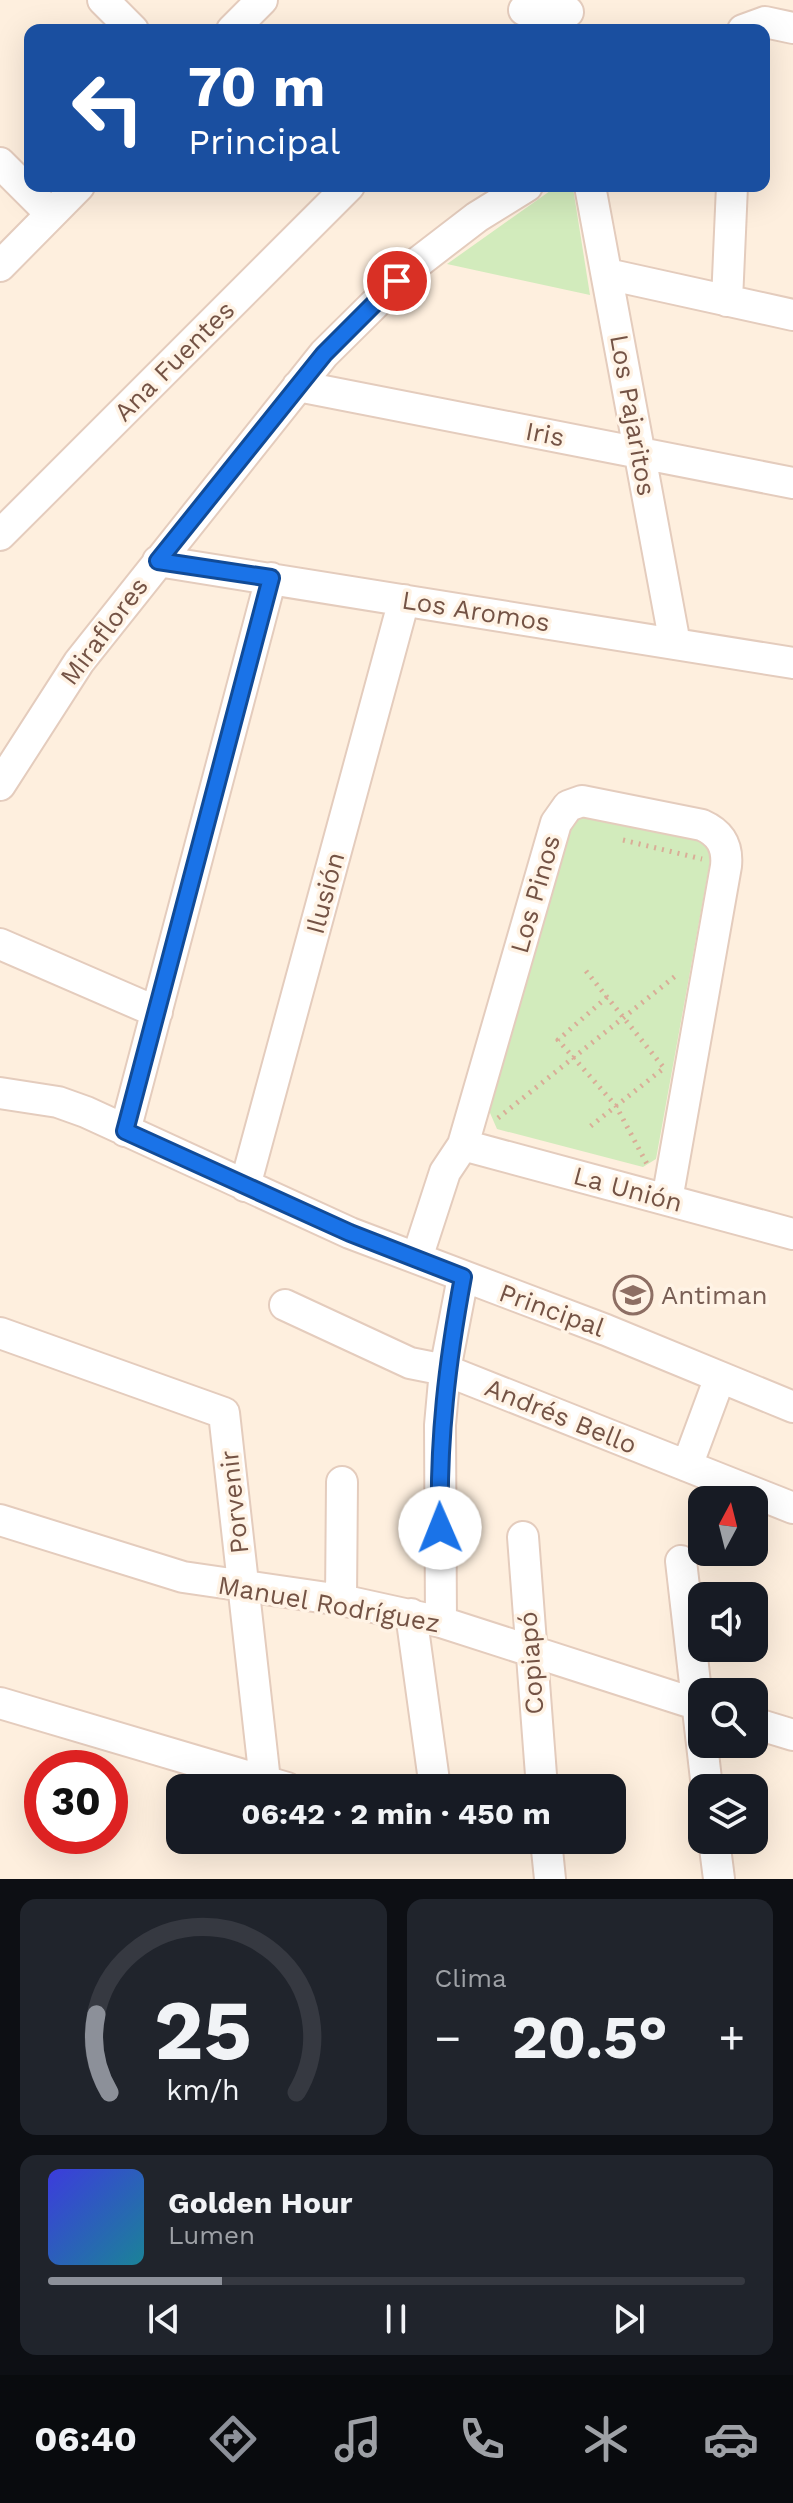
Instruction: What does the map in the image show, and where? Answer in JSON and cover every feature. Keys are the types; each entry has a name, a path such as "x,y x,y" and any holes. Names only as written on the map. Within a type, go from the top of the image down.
{"street":[{"path":"103,0 127,24"},
{"path":"238,24 262,0"},
{"path":"520,13 569,14"},
{"path":"0,163 24,187"},
{"path":"29,192 51,214"},
{"path":"0,266 73,192"},
{"name":"Ana Fuentes","path":"0,535 343,192"},
{"name":"Miraflores","path":"0,785 79,662 298,386 352,323 412,267 477,217 517,192"},
{"name":"Los Pajaritos","path":"591,192 675,644"},
{"path":"727,301 732,192"},
{"path":"607,274 793,315"},
{"name":"Iris","path":"298,386 793,483"},
{"name":"Los Aromos","path":"158,561 793,663"},
{"path":"125,1131 271,578"},
{"name":"Ilusión","path":"245,1186 404,600"},
{"name":"Los Pinos","path":"417,1258 445,1172 463,1145 562,810 582,801 702,825 721,839 712,862"},
{"path":"667,1200 712,862"},
{"path":"0,944 157,1012"},
{"name":"Principal","path":"0,1093 58,1102 350,1233 793,1407"},
{"name":"La Unión","path":"463,1145 793,1234"},
{"path":"441,1622 438,1466 445,1370 463,1277"},
{"name":"Andrés Bello","path":"285,1305 410,1363 445,1370 793,1508"},
{"name":"Porvenir","path":"0,1333 224,1413 242,1586 274,1774"},
{"path":"687,1466 720,1377"},
{"path":"341,1600 342,1482"},
{"name":"Manuel Rodríguez","path":"0,1520 164,1572 411,1614 688,1701"},
{"name":"Copiapó","path":"523,1537 541,1774"},
{"path":"681,1561 696,1678"},
{"path":"411,1614 433,1774"},
{"path":"0,1703 239,1774"},
{"path":"768,1727 793,1735"},
{"path":"547,1854 550,1879"},
{"path":"716,1854 719,1879"}],"path":[{"path":"613,837 712,862"},
{"path":"696,873 712,862"},
{"path":"463,1145 679,974 681,960"},
{"path":"586,971 664,1068 587,1129"},
{"path":"607,997 558,1040 616,1106 667,1200"}],"green space":[{"path":"549,192 574,192 590,295 447,264"},
{"path":"586,811 707,837 711,856 656,1159 643,1167 497,1129 487,1106 572,823"}],"place":[{"name":"Antiman","path":"633,1295"}],"route":[{"path":"397,281 324,354 158,561 271,578 125,1131 350,1233 463,1277 445,1370 438,1466 440,1528"}]}
